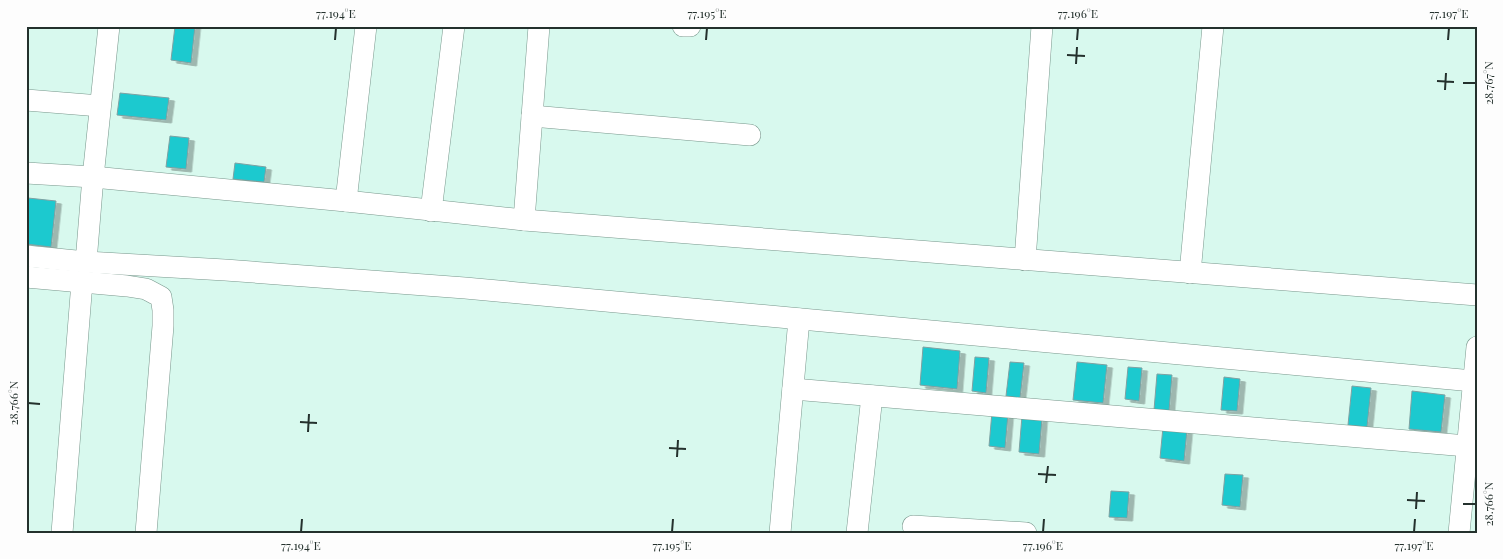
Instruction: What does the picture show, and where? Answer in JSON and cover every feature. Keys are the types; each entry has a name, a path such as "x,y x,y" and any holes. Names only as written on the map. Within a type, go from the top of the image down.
{"street":[{"path":"62,533 84,272 109,26"},
{"path":"346,201 366,26"},
{"path":"431,211 454,26"},
{"path":"524,220 539,26"},
{"path":"683,26 690,26"},
{"path":"1025,260 1042,26"},
{"path":"1190,273 1213,26"},
{"path":"26,100 100,106"},
{"path":"532,116 750,135"},
{"path":"26,173 346,201 524,220 1477,295"},
{"path":"26,256 146,289 161,297 164,310 163,326 146,533"},
{"path":"26,276 84,272 224,270 465,288 1474,380"},
{"path":"780,533 799,319"},
{"path":"1459,533 1469,502 1467,446 1477,346"},
{"path":"793,389 1467,446"},
{"path":"857,533 872,396"},
{"path":"913,526 1026,533"}],"building":[{"path":"175,26 195,26 191,63 171,60"},
{"path":"120,93 169,98 166,120 117,115"},
{"path":"170,136 189,138 186,169 166,167"},
{"path":"235,163 266,167 264,182 233,179"},
{"path":"28,198 56,201 51,247 26,244"},
{"path":"923,347 960,351 957,389 920,385"},
{"path":"975,357 989,358 986,393 972,391"},
{"path":"1010,362 1024,363 1020,398 1006,396"},
{"path":"1077,362 1107,365 1103,403 1073,400"},
{"path":"1128,367 1142,368 1139,401 1125,399"},
{"path":"1157,374 1172,375 1169,411 1154,410"},
{"path":"1224,377 1240,379 1237,411 1221,410"},
{"path":"1352,386 1371,388 1367,427 1348,425"},
{"path":"1412,391 1445,395 1441,432 1409,429"},
{"path":"992,412 1008,414 1005,448 989,446"},
{"path":"1022,416 1042,418 1039,454 1019,452"},
{"path":"1163,427 1187,430 1184,461 1160,458"},
{"path":"1225,474 1243,475 1240,507 1222,505"},
{"path":"1111,491 1129,492 1127,518 1109,517"}]}
